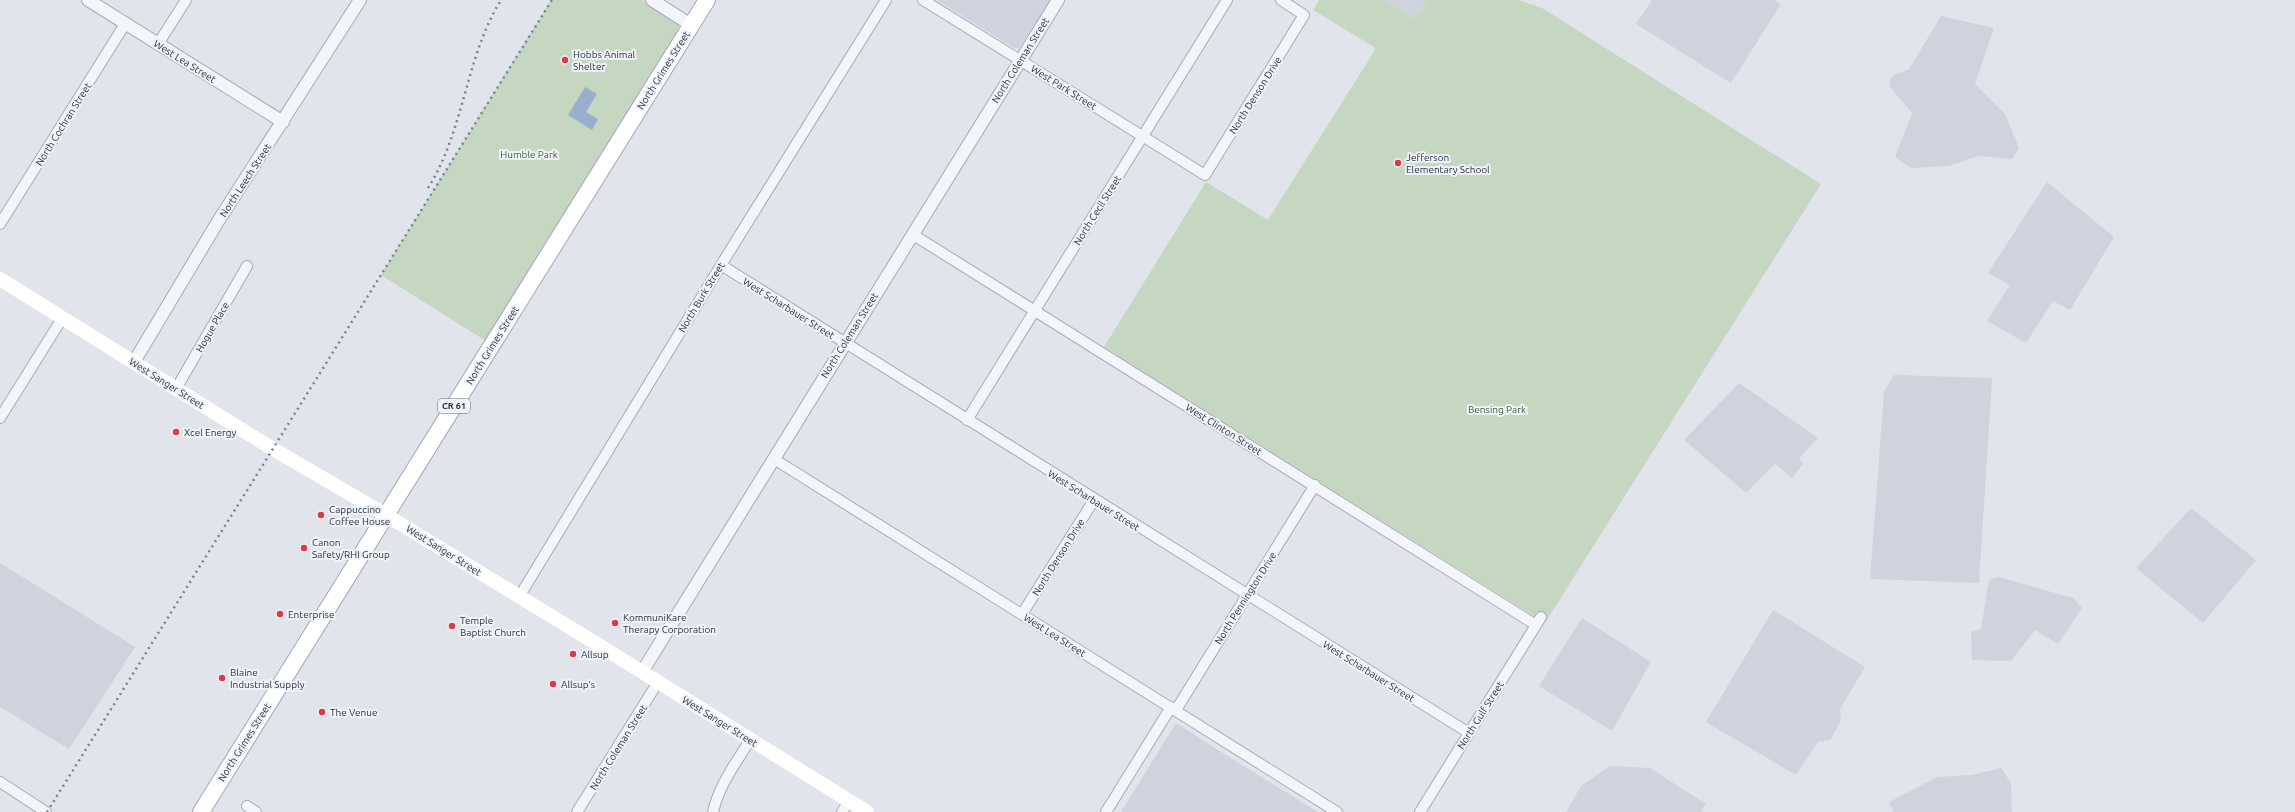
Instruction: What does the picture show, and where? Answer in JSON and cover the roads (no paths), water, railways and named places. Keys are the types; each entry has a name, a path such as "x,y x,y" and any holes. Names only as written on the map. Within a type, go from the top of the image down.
{"main road":[{"name":"North Grimes Street","path":"201,812 707,0"},
{"name":"West Sanger Street","path":"0,279 282,454 386,515 642,672 750,740 845,806 867,812"}],"street":[{"name":"West Lea Street","path":"88,0 283,122"},
{"path":"158,44 186,0"},
{"name":"North Leech Street","path":"134,362 217,223 360,0"},
{"path":"652,0 691,25"},
{"name":"North Burk Street","path":"519,596 721,265 886,0"},
{"name":"West Park Street","path":"923,0 1205,175"},
{"name":"North Coleman Street","path":"642,672 1058,0"},
{"name":"North Cecil Street","path":"967,420 1227,0"},
{"name":"North Denson Drive","path":"1205,175 1304,15 1281,0"},
{"name":"North Cochran Street","path":"0,224 126,24"},
{"name":"West Clinton Street","path":"912,234 1314,485 1538,621"},
{"name":"West Scharbauer Street","path":"721,265 1094,500 1469,733"},
{"name":"Hogue Place","path":"176,388 247,266"},
{"path":"0,418 63,317"},
{"name":"West Lea Street","path":"774,458 1337,812"},
{"name":"North Pennington Drive","path":"1106,812 1247,595 1314,485"},
{"name":"North Denson Drive","path":"1022,614 1094,500"},
{"name":"North Gulf Street","path":"1420,812 1538,621"},
{"name":"North Coleman Street","path":"577,812 658,682"},
{"path":"713,812 716,797 750,740"},
{"path":"0,782 46,812"},
{"path":"247,806 256,812"}],"water":[{"path":"585,87 597,94 586,112 598,119 592,130 568,115"}],"railway":[{"path":"428,188 450,142 480,46 489,22 501,0"},
{"path":"47,812 552,0"}],"place":[{"name":"Hobbs Animal Shelter","path":"565,60"},
{"name":"Jefferson Elementary School","path":"1398,163"},
{"name":"Xcel Energy","path":"176,432"},
{"name":"Cappuccino Coffee House","path":"321,515"},
{"name":"Canon Safety/RHI Group","path":"304,548"},
{"name":"Enterprise","path":"280,614"},
{"name":"KommuniKare Therapy Corporation","path":"615,623"},
{"name":"Temple Baptist Church","path":"452,626"},
{"name":"Allsup","path":"573,654"},
{"name":"Blaine Industrial Supply","path":"222,678"},
{"name":"Allsup's","path":"553,684"},
{"name":"The Venue","path":"322,712"}],"park label":[{"name":"Humble Park","path":"529,154"},
{"name":"Bensing Park","path":"1497,409"}]}
